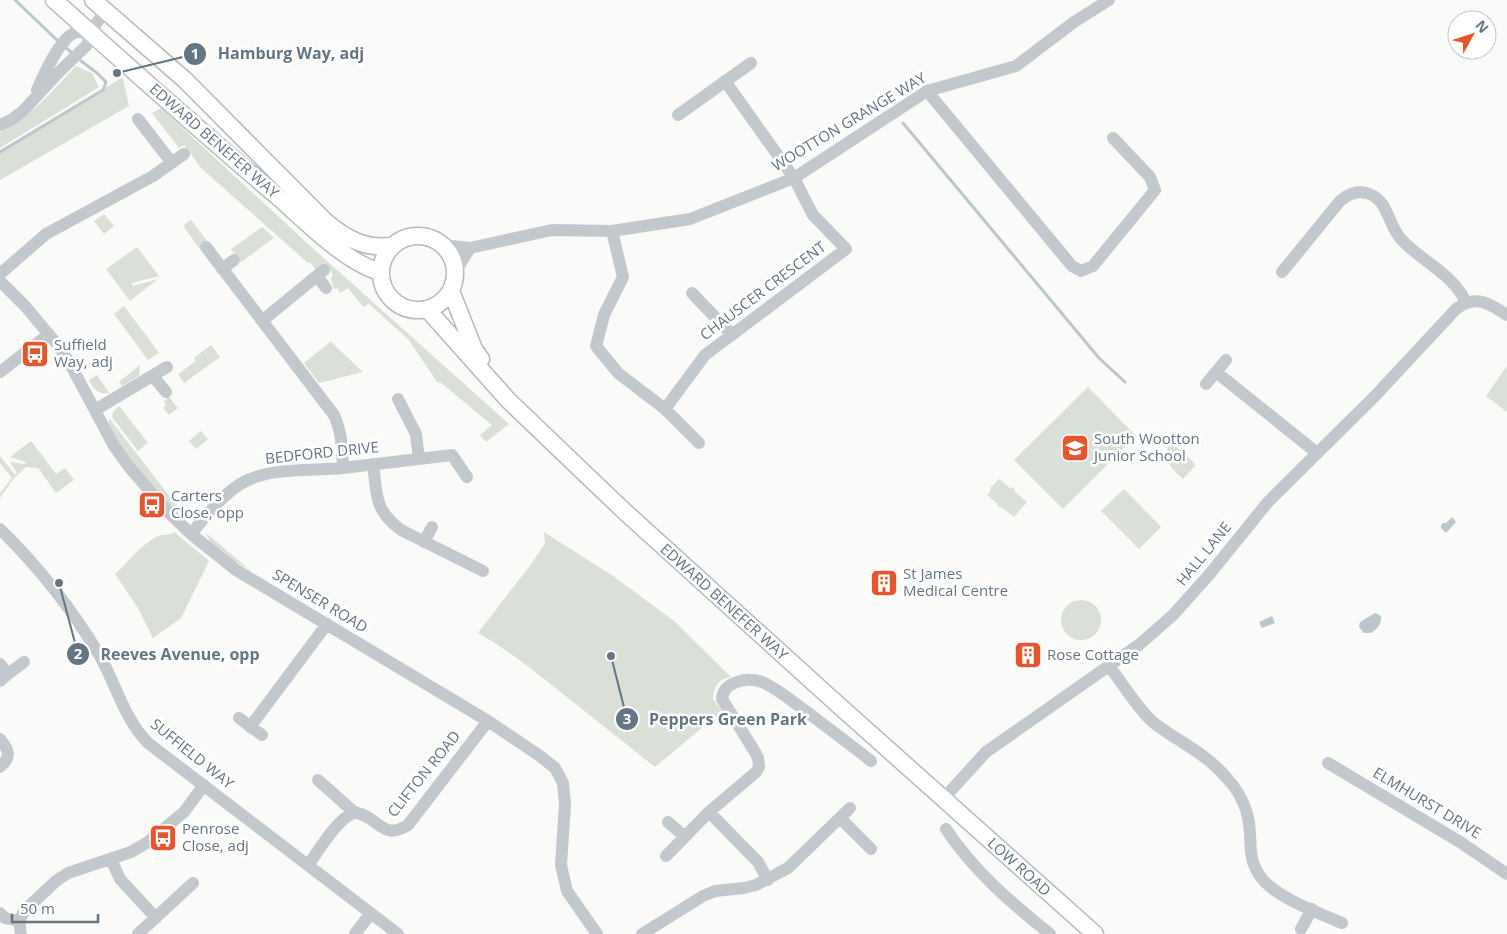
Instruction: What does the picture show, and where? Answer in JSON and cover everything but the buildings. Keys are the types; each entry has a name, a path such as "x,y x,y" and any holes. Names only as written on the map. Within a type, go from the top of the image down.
{"main road":[{"name":"EDWARD BENEFER WAY","path":"54,0 226,153 322,235 346,254 380,272"},
{"name":"EDWARD BENEFER WAY","path":"100,5 184,80 339,233 354,242 370,246 391,246 405,237 415,235 435,239 443,245"},
{"path":"391,246 384,256 380,272 387,294 395,302 410,309 427,309 437,305 451,291 455,272 454,262 450,253 443,245"},
{"name":"EDWARD BENEFER WAY","path":"451,291 474,349 508,400"},
{"name":"EDWARD BENEFER WAY","path":"427,309 508,400 622,510 944,798"},
{"name":"LOW ROAD","path":"944,798 1095,934"}],"street":[{"name":"WOOTTON GRANGE WAY","path":"443,245 470,248 552,230 612,231 690,219 794,178 927,91 1016,66 1074,22 1109,0"},
{"path":"0,125 11,120 32,101 87,45 100,5"},
{"path":"32,101 48,65 68,37 76,32 90,32"},
{"path":"678,115 751,63"},
{"name":"CHAUSCER CRESCENT","path":"665,408 705,355 848,252 813,215 794,178 725,81"},
{"path":"927,91 1072,266 1081,270 1093,266 1155,190 1150,176 1113,138"},
{"path":"138,120 172,163"},
{"path":"0,274 46,234 153,176 184,154"},
{"path":"1282,272 1340,201 1345,196 1362,192 1378,199 1384,206 1398,235 1406,244 1453,282 1466,302 1472,300 1487,303 1507,315"},
{"path":"612,231 623,278 604,315 596,346 618,373 665,408 699,443"},
{"path":"206,248 334,415 341,437 343,468"},
{"path":"455,272 470,248"},
{"path":"222,269 234,260"},
{"path":"262,321 320,273 326,288"},
{"name":"SPENSER ROAD","path":"0,281 25,306 68,360 114,446 130,468 169,513 191,534 236,570 488,721 555,768 563,783 565,804 561,864 567,891 597,934"},
{"path":"692,293 732,335"},
{"name":"HALL LANE","path":"944,798 986,752 1151,636 1174,616 1254,518 1283,486 1318,454 1456,309 1466,302"},
{"path":"0,372 49,334"},
{"path":"1206,384 1226,360"},
{"path":"94,410 167,367"},
{"path":"1216,372 1318,454"},
{"path":"153,376 166,392"},
{"path":"398,399 416,434 419,459"},
{"name":"BEDFORD DRIVE","path":"191,534 231,492 242,483 256,477 274,472 343,468 466,454"},
{"path":"452,455 467,477"},
{"path":"373,464 378,503 385,516 401,530 483,572"},
{"path":"424,542 432,526"},
{"name":"SUFFIELD WAY","path":"0,529 45,576 72,613 100,656 130,720 138,732 148,742 398,934"},
{"path":"250,727 327,624"},
{"path":"0,664 4,678 24,662"},
{"path":"1109,666 1149,718 1206,758 1226,776 1245,806 1249,822 1251,855 1260,878 1280,894 1342,923"},
{"path":"666,856 709,812 760,767 758,758 722,699 724,690 735,682 756,681 787,697 871,761"},
{"path":"239,718 262,735"},
{"name":"CLIFTON ROAD","path":"318,780 354,812 367,816 385,831 399,831 408,825 488,721"},
{"path":"0,739 8,750 6,762 0,767"},
{"name":"ELMHURST DRIVE","path":"1328,763 1460,842 1507,874"},
{"path":"0,913 20,928 25,910 56,881 68,873 131,852 162,831 184,812 204,785"},
{"path":"650,932 703,896 715,891 744,888 768,880 788,868 850,808"},
{"path":"309,864 336,827 345,817 354,812"},
{"path":"709,812 758,862 768,880"},
{"path":"840,818 871,849"},
{"path":"668,822 684,836"},
{"path":"952,833 990,882 1050,934"},
{"path":"111,859 120,878 156,918"},
{"path":"138,934 193,883"},
{"path":"1302,929 1312,909"},
{"path":"355,934 371,913"}],"shaded area":[{"path":"76,66 92,73 99,87 0,148 0,132 32,111"},
{"path":"120,79 123,79 129,106 0,180 0,152"},
{"path":"161,108 308,244 509,424 486,442 480,435 492,425 440,382 438,383 408,339 369,304 363,307 348,288 340,293 337,288 334,289 331,279 333,274 327,267 318,273 310,262 308,263 201,168 184,145 179,148 152,113"},
{"path":"104,214 114,226 104,234 94,221"},
{"path":"191,220 208,242 200,249 184,227"},
{"path":"262,227 274,238 241,262 231,249"},
{"path":"137,247 159,276 132,283 132,286 158,279 130,301 106,269"},
{"path":"124,306 159,353 148,360 114,314"},
{"path":"330,342 363,372 319,383 304,363"},
{"path":"211,345 220,357 184,383 178,374 196,361 194,358"},
{"path":"140,365 139,376 122,386 119,382"},
{"path":"1507,366 1507,412 1486,396"},
{"path":"97,375 110,393 97,391 92,386 89,380"},
{"path":"1088,387 1136,436 1063,509 1014,460"},
{"path":"169,397 178,408 169,415 163,408 166,405 164,401"},
{"path":"119,406 148,443 138,451 112,417 113,412"},
{"path":"109,418 185,516 167,503 143,476 114,435"},
{"path":"201,431 208,439 196,449 189,441"},
{"path":"31,441 56,474 65,468 74,480 56,493 38,468 26,467 14,478 0,498 0,493 12,478 0,463 0,456 15,475 17,473 10,462 25,464 26,462 10,457"},
{"path":"1168,446 1177,447 1194,463 1195,466 1183,479 1175,472 1168,461"},
{"path":"999,479 1011,489 1012,487 1027,502 1014,517 1000,508 987,495 991,490 990,488"},
{"path":"1124,489 1161,527 1139,549 1101,511"},
{"path":"1452,517 1456,522 1446,533 1441,528 1441,525"},
{"path":"174,532 209,561 181,618 153,638 138,608 115,574 140,548 152,539"},
{"path":"544,532 613,576 674,621 731,677 717,684 714,691 713,699 722,711 655,767 529,667 478,633 532,563 545,543"},
{"path":"206,533 250,570 218,550"},
{"path":"1081,600 1095,606 1101,620 1095,634 1081,640 1067,634 1061,620 1067,606"},
{"path":"1375,613 1381,616 1380,624 1371,633 1364,633 1359,627 1360,622"},
{"path":"1272,616 1275,623 1262,628 1259,622"}],"waterway":[{"path":"15,0 59,42"},
{"path":"64,46 71,52"},
{"path":"0,152 103,90 106,82 81,61"},
{"path":"903,123 1099,358 1125,382"}],"place":[{"name":"Hamburg Way, adj","path":"117,73"},
{"name":"Suffield Way, adj","path":"35,354"},
{"name":"South Wootton Junior School","path":"1075,448"},
{"name":"Carters Close, opp","path":"152,505"},
{"name":"Reeves Avenue, opp","path":"59,583"},
{"name":"St James Medical Centre","path":"884,583"},
{"name":"Rose Cottage","path":"1028,655"},
{"name":"Peppers Green Park","path":"611,656"},
{"name":"Penrose Close, adj","path":"163,838"}]}
